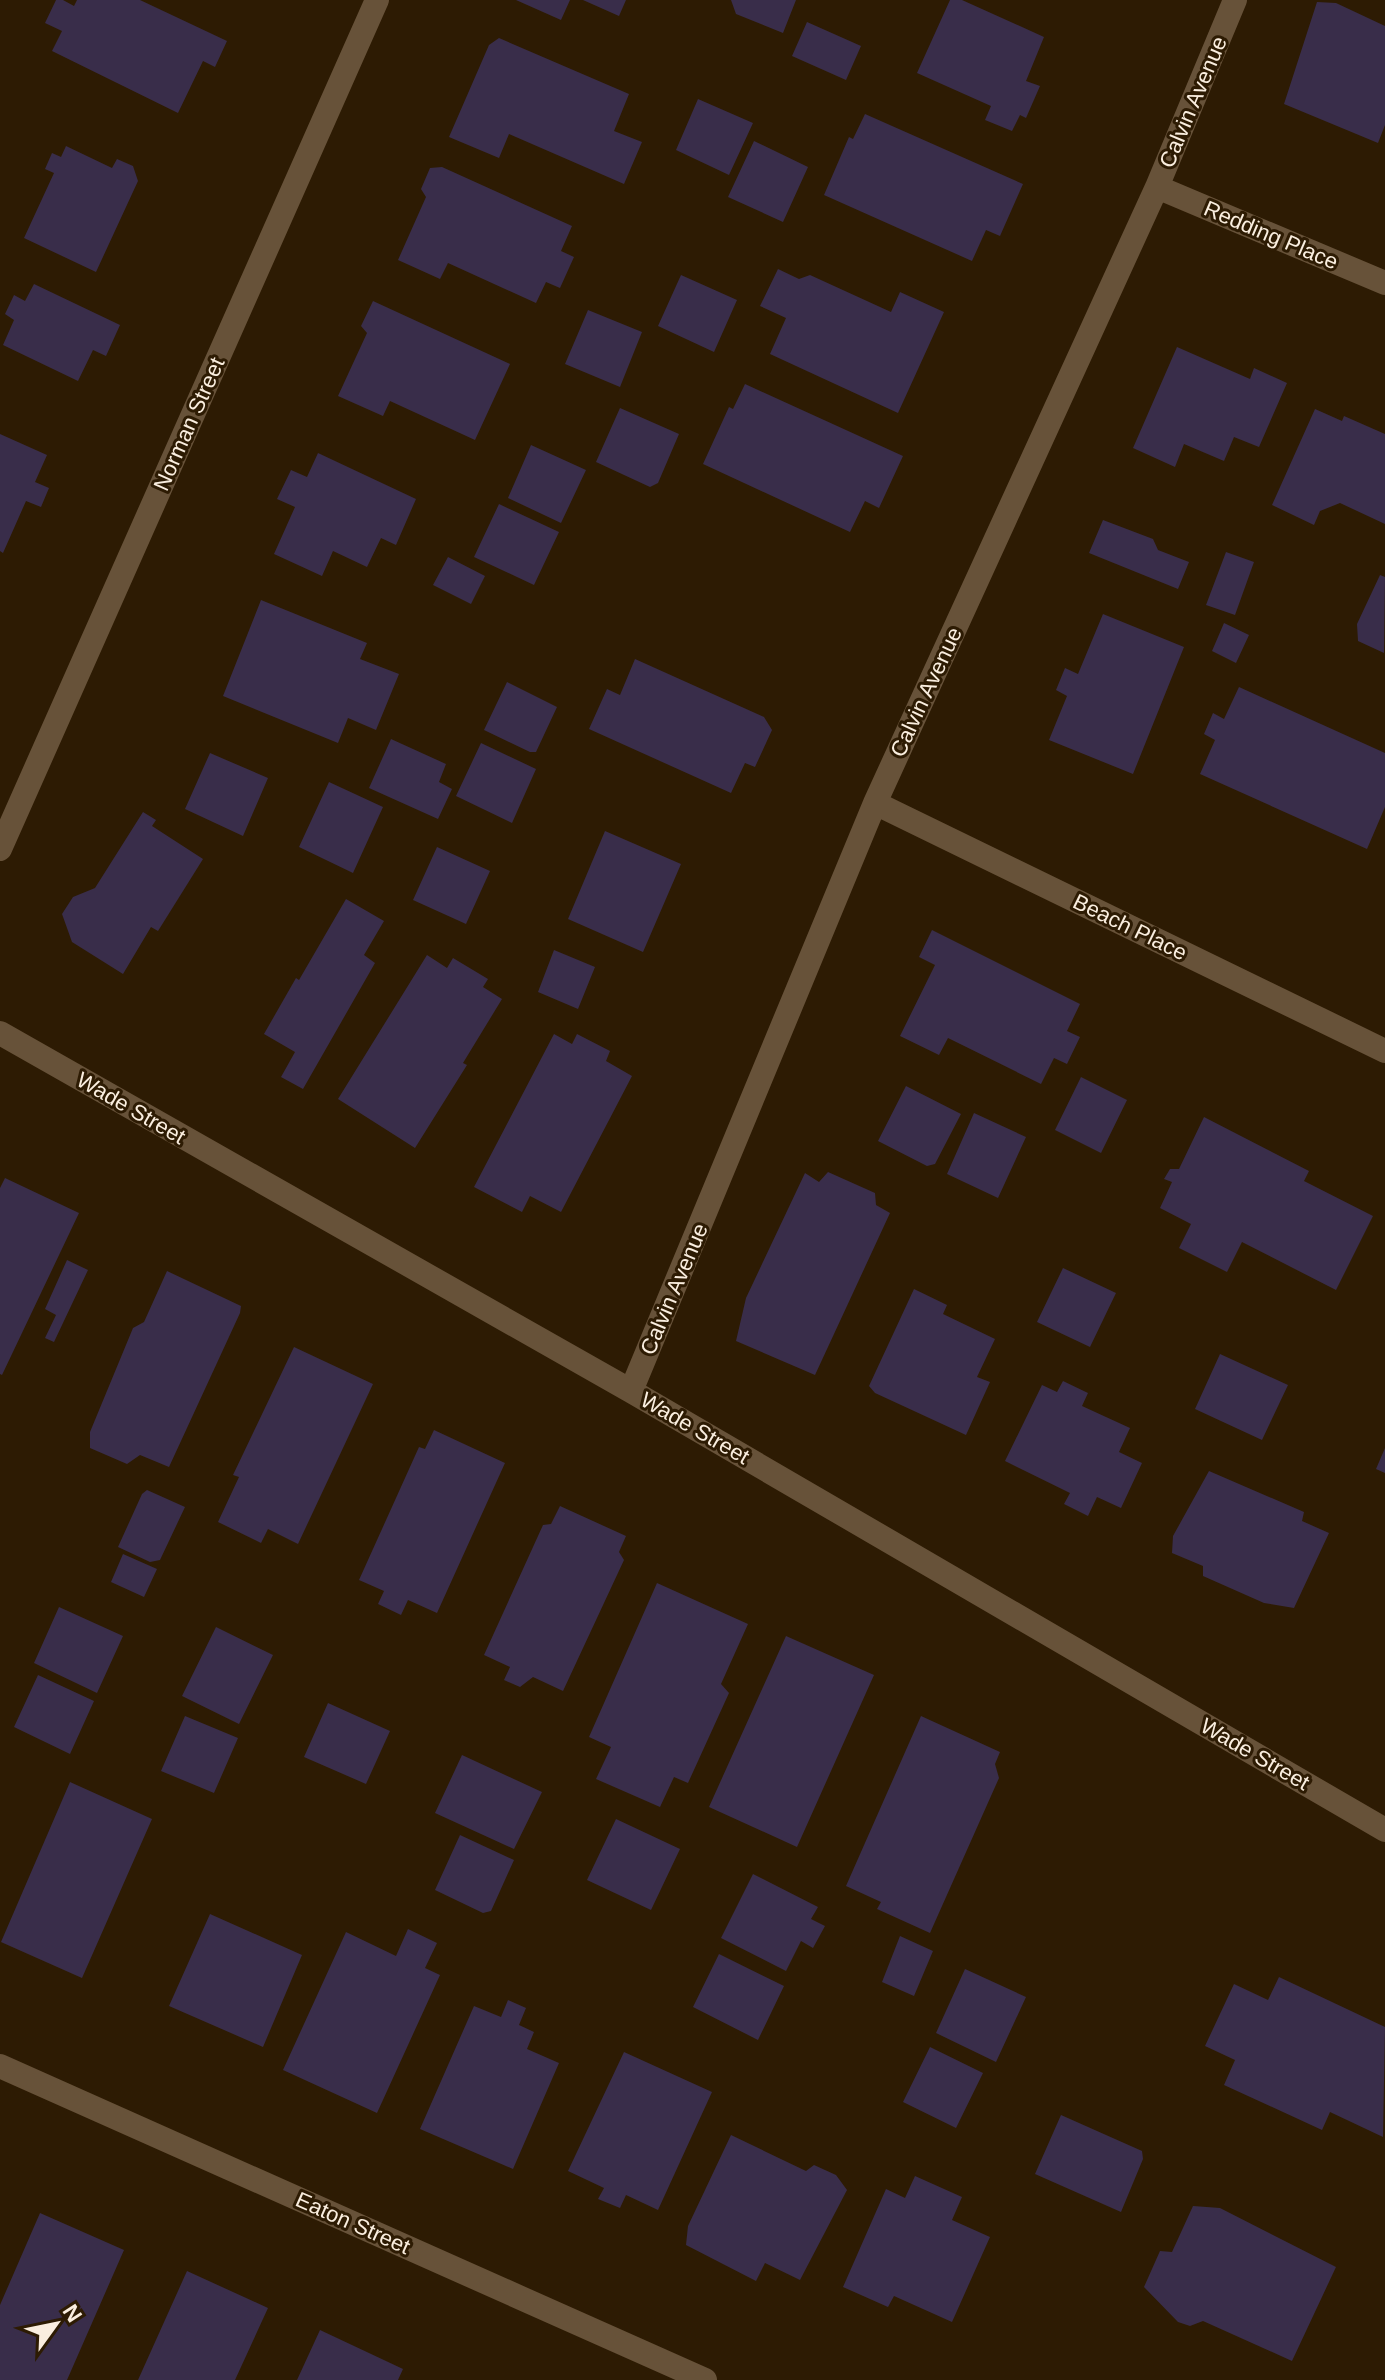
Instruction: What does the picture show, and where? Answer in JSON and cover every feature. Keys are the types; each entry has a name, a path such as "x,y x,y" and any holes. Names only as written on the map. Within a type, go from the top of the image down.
{"street":[{"name":"Norman Street","path":"0,849 377,0"},
{"name":"Calvin Avenue","path":"631,1391 875,803 1157,187 1235,0"},
{"name":"Redding Place","path":"1157,187 1385,283"},
{"name":"Beach Place","path":"875,803 1385,1051"},
{"name":"Wade Street","path":"0,1033 631,1391 1385,1830"},
{"name":"Eaton Street","path":"0,2066 705,2380"}],"building":[{"path":"56,0 74,6 77,0 140,0 227,41 215,67 203,61 178,113 52,51 62,31 45,23"},
{"path":"516,0 570,0 561,20"},
{"path":"583,0 626,0 619,16"},
{"path":"731,0 796,0 783,33 736,14"},
{"path":"950,0 962,0 1044,37 1026,81 1040,86 1026,118 1020,115 1012,131 985,120 991,106 917,73"},
{"path":"1317,2 1336,3 1385,26 1385,125 1378,143 1284,104"},
{"path":"807,22 861,46 846,80 792,56"},
{"path":"499,38 629,94 614,131 642,142 624,184 509,134 499,158 449,137 489,45"},
{"path":"698,99 753,123 729,175 676,150"},
{"path":"865,114 1023,184 1000,236 986,230 972,261 824,195 849,137 853,139"},
{"path":"754,141 808,167 783,222 728,197"},
{"path":"66,146 112,168 117,159 133,166 138,181 96,272 24,238 54,173 45,169 52,153 61,157"},
{"path":"442,167 572,226 561,251 574,257 560,288 546,282 536,303 448,263 440,279 398,260 426,197 421,189 430,168"},
{"path":"778,269 799,279 810,275 891,312 900,292 944,312 898,413 770,354 786,318 760,306"},
{"path":"681,275 737,300 714,352 658,326"},
{"path":"34,284 120,325 106,356 93,350 78,381 3,345 14,320 5,314 14,295 25,301"},
{"path":"373,301 510,364 475,440 390,401 383,416 338,396 367,333 361,326"},
{"path":"588,310 642,332 620,387 565,364"},
{"path":"1177,347 1250,379 1254,368 1287,383 1259,447 1234,437 1224,461 1184,444 1175,467 1133,448"},
{"path":"745,384 903,456 879,508 865,501 850,532 703,464 729,407 733,409"},
{"path":"620,408 679,434 658,483 650,487 596,462"},
{"path":"1315,409 1342,421 1344,416 1385,434 1385,524 1340,503 1320,511 1314,525 1272,505"},
{"path":"0,434 47,455 35,482 49,488 41,507 26,501 3,553 0,551"},
{"path":"531,445 586,470 561,523 508,498"},
{"path":"318,453 416,499 396,545 381,538 367,567 333,551 322,576 274,554 295,507 277,499 291,470 307,477"},
{"path":"499,504 559,532 534,585 474,557"},
{"path":"1103,520 1153,539 1158,550 1189,562 1178,589 1089,553"},
{"path":"1226,552 1254,562 1235,615 1206,605"},
{"path":"448,557 485,576 471,604 433,585"},
{"path":"1380,575 1385,577 1384,653 1358,641 1357,624"},
{"path":"261,600 367,643 360,659 399,674 376,730 348,718 338,743 223,696"},
{"path":"1103,614 1184,647 1133,774 1049,740 1067,696 1056,690 1065,668 1078,674"},
{"path":"1224,623 1249,635 1236,663 1212,651"},
{"path":"635,659 764,717 772,730 755,767 745,763 731,793 589,729 607,689 620,695"},
{"path":"507,682 557,707 536,752 484,730"},
{"path":"1239,687 1385,753 1385,807 1367,849 1200,774 1215,740 1204,734 1213,713 1224,719"},
{"path":"391,739 446,764 439,782 452,789 438,819 369,788"},
{"path":"481,743 536,769 512,823 456,796"},
{"path":"210,753 268,778 243,836 185,809"},
{"path":"329,782 383,807 353,873 299,847"},
{"path":"143,812 156,820 152,826 203,859 158,931 151,927 123,974 72,942 62,914 73,897 95,888"},
{"path":"605,831 681,864 643,952 568,919"},
{"path":"437,847 490,871 466,924 413,900"},
{"path":"346,899 384,921 364,955 375,963 303,1089 281,1077 295,1052 264,1034"},
{"path":"932,930 1080,1004 1067,1031 1080,1037 1067,1064 1054,1058 1041,1084 948,1038 939,1055 900,1036 935,965 919,957"},
{"path":"554,950 595,967 578,1009 538,992"},
{"path":"427,955 447,968 453,958 488,979 483,987 502,999 463,1063 467,1065 415,1148 338,1099"},
{"path":"554,1034 572,1044 577,1034 610,1051 606,1061 632,1076 561,1212 530,1196 522,1212 474,1187"},
{"path":"1081,1077 1127,1100 1101,1153 1055,1130"},
{"path":"906,1086 961,1114 935,1164 927,1166 878,1141"},
{"path":"974,1113 1026,1137 998,1198 947,1174"},
{"path":"1204,1117 1309,1171 1304,1181 1373,1216 1336,1290 1242,1242 1227,1272 1179,1248 1191,1224 1160,1208 1172,1182 1164,1179 1170,1169 1179,1169"},
{"path":"828,1172 875,1193 876,1205 890,1213 815,1375 736,1341 746,1298 805,1173 819,1182"},
{"path":"5,1178 79,1213 2,1375 0,1188"},
{"path":"67,1260 88,1270 54,1342 45,1338 56,1315 45,1309"},
{"path":"1063,1268 1116,1293 1090,1347 1037,1322"},
{"path":"167,1271 241,1306 240,1313 169,1467 140,1455 127,1464 90,1448 90,1432 133,1328 144,1322"},
{"path":"914,1289 947,1305 943,1314 995,1339 977,1377 990,1382 966,1435 875,1393 869,1386"},
{"path":"294,1347 373,1384 298,1544 268,1529 261,1543 218,1522 239,1477 233,1475"},
{"path":"1220,1354 1288,1385 1262,1440 1195,1409"},
{"path":"1063,1381 1088,1393 1082,1406 1130,1428 1119,1452 1142,1463 1121,1508 1097,1497 1088,1516 1064,1504 1070,1493 1005,1461 1042,1385 1057,1392"},
{"path":"434,1430 505,1463 437,1613 408,1600 401,1615 378,1604 384,1591 359,1580 419,1447 425,1449"},
{"path":"1385,1448 1385,1473 1376,1469"},
{"path":"1209,1471 1304,1512 1302,1521 1329,1533 1294,1608 1264,1603 1203,1576 1203,1566 1172,1553 1173,1536"},
{"path":"147,1490 185,1507 160,1560 150,1562 118,1547 142,1494"},
{"path":"560,1506 626,1536 619,1552 624,1560 563,1691 533,1677 520,1687 504,1680 510,1667 484,1655 543,1525 551,1524"},
{"path":"123,1554 157,1569 144,1597 111,1582"},
{"path":"657,1583 748,1624 721,1684 729,1693 688,1783 674,1777 660,1807 596,1779 611,1747 589,1737"},
{"path":"59,1607 123,1636 97,1693 34,1663"},
{"path":"216,1627 273,1655 239,1724 182,1696"},
{"path":"786,1636 874,1675 797,1847 709,1807"},
{"path":"38,1675 94,1701 70,1754 14,1727"},
{"path":"328,1703 390,1731 366,1784 304,1757"},
{"path":"185,1716 238,1738 214,1793 161,1771"},
{"path":"921,1716 1000,1752 995,1764 999,1778 930,1933 877,1909 881,1902 846,1886"},
{"path":"462,1755 542,1792 514,1849 435,1813"},
{"path":"70,1782 152,1819 82,1978 1,1942"},
{"path":"616,1819 680,1849 651,1910 587,1880"},
{"path":"460,1835 514,1860 491,1911 483,1913 435,1890"},
{"path":"753,1874 818,1907 811,1919 825,1926 813,1948 801,1941 786,1971 721,1938"},
{"path":"210,1914 302,1955 263,2047 169,2006"},
{"path":"408,1929 437,1943 425,1968 440,1975 377,2113 283,2070 346,1932 396,1956"},
{"path":"900,1936 933,1951 914,1996 882,1982"},
{"path":"719,1954 784,1986 758,2040 693,2007"},
{"path":"965,1969 1026,1997 996,2062 936,2033"},
{"path":"1279,1977 1385,2027 1383,2137 1330,2112 1322,2130 1224,2085 1235,2060 1205,2046 1234,1984 1268,2000"},
{"path":"508,2000 526,2008 519,2025 534,2032 527,2049 559,2063 513,2169 420,2129 474,2006 501,2017"},
{"path":"930,2047 983,2073 956,2128 903,2102"},
{"path":"624,2052 712,2092 658,2210 626,2195 620,2208 598,2199 604,2188 568,2171"},
{"path":"1061,2115 1142,2151 1143,2159 1121,2212 1035,2174"},
{"path":"731,2135 806,2171 814,2165 836,2175 847,2190 800,2280 765,2263 756,2281 686,2245 688,2226"},
{"path":"915,2176 962,2197 952,2220 990,2237 952,2322 894,2296 888,2307 843,2287 886,2189 905,2198"},
{"path":"1193,2206 1220,2208 1336,2267 1292,2361 1203,2321 1190,2326 1178,2322 1144,2287 1160,2251 1172,2252"},
{"path":"40,2213 124,2250 67,2380 0,2380 0,2305"},
{"path":"187,2271 268,2308 235,2380 138,2380"},
{"path":"320,2330 403,2369 398,2380 297,2380"}]}
